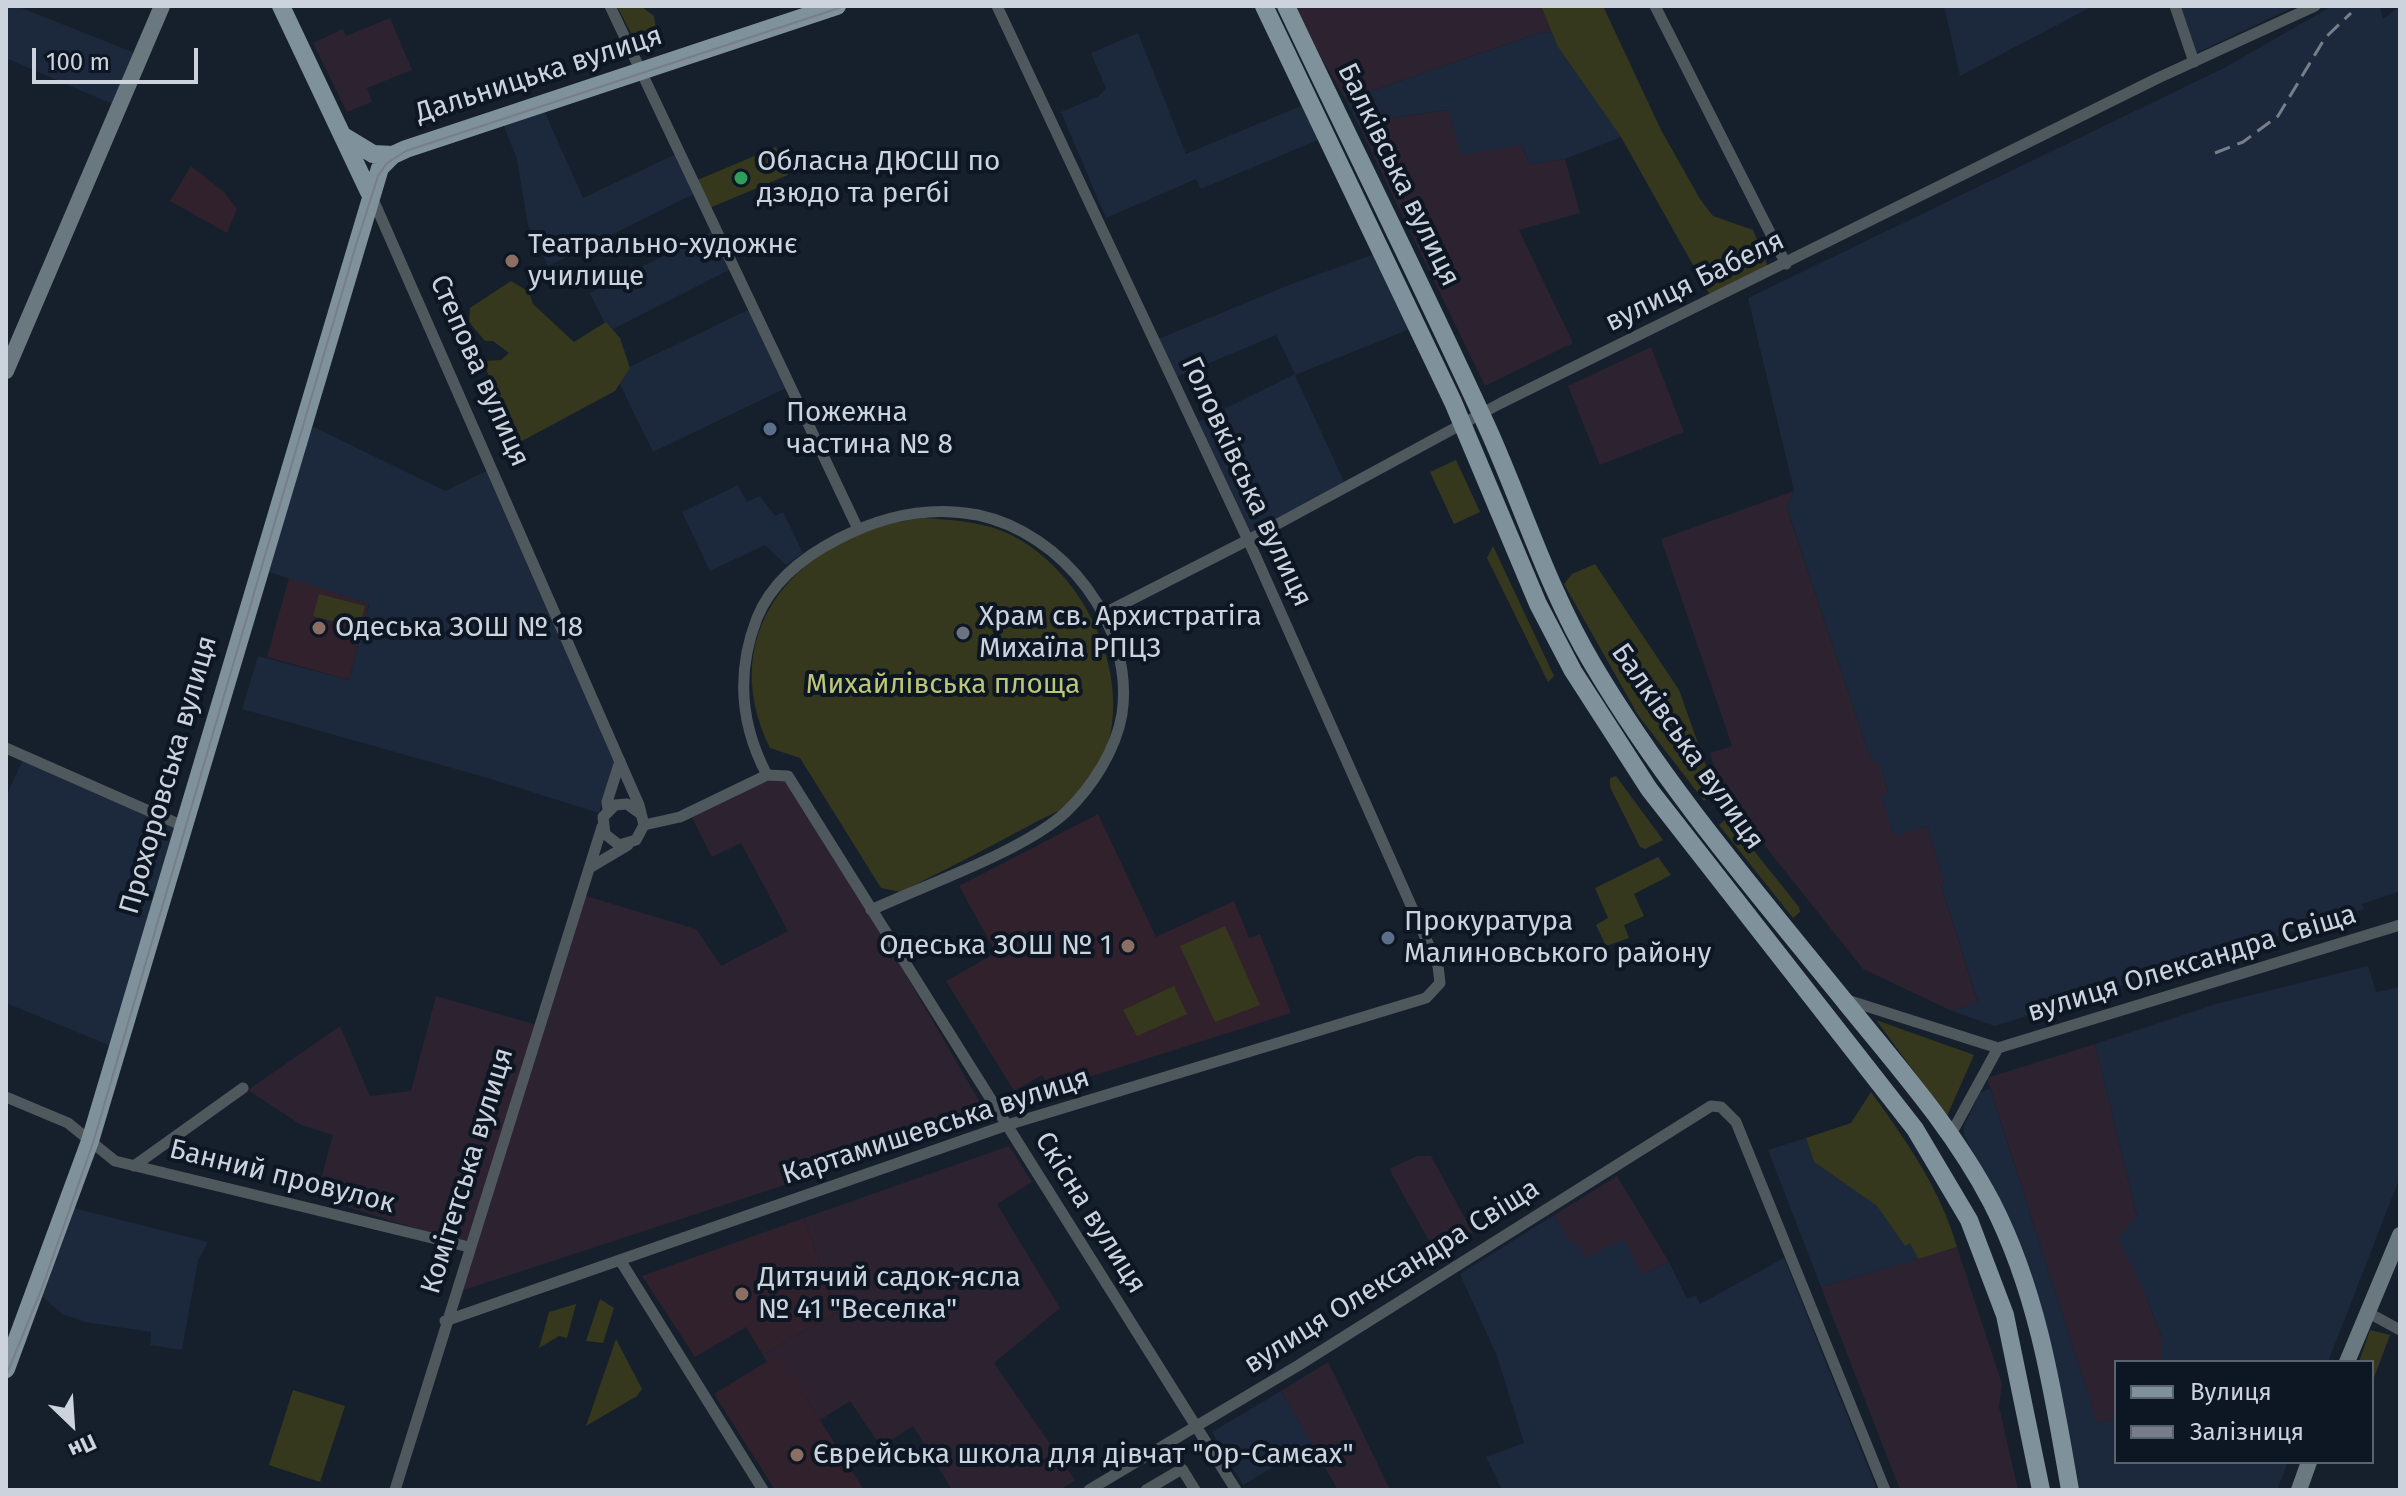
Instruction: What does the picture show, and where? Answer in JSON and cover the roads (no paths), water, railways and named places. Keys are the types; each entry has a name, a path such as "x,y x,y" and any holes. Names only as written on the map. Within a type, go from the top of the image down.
{"main road":[{"path":"6,371 162,6"},
{"name":"Степова вулиця","path":"281,6 369,192"},
{"name":"Дальницька вулиця","path":"369,192 380,168 393,155 837,6"},
{"name":"Балківська вулиця","path":"1264,6 1462,423 1538,604 1573,671 1624,754 1823,1008 1946,1175 1989,1265 2005,1315 2041,1490"},
{"name":"Балківська вулиця","path":"1286,6 1481,414 1557,594 1612,696 1692,810 1951,1134 1994,1207 2035,1313 2048,1363 2070,1490"},
{"path":"343,135 373,154 393,155"},
{"name":"Прохоровська вулиця","path":"6,1369 90,1141 369,192"},
{"path":"2348,1360 2400,1235"},
{"path":"2299,1490 2308,1464"}],"street":[{"path":"610,6 858,529"},
{"name":"Головківська вулиця","path":"997,6 1248,540 1438,966 1440,983"},
{"path":"1655,6 1786,264"},
{"path":"2175,6 2194,62"},
{"name":"вулиця Бабеля","path":"1103,614 1248,540 1462,423 2194,62 2315,6"},
{"name":"Степова вулиця","path":"369,192 620,761 642,820"},
{"path":"642,820 680,817 767,775 748,733 744,709 744,663 749,638 776,584 818,549 858,529 908,513 940,511 978,515 1005,524 1038,540 1075,572 1103,614 1122,679 1122,713 1111,748 1091,784 1065,813 1028,838 871,910"},
{"path":"6,748 183,826"},
{"path":"620,761 602,825 613,843 629,844"},
{"name":"Cкісна вулиця","path":"767,775 788,776 1236,1490"},
{"path":"608,810 627,804 642,820"},
{"path":"591,867 640,836 642,820"},
{"name":"Комітетська вулиця","path":"395,1490 445,1321 602,825"},
{"name":"вулиця Олександра Свіща","path":"1998,1048 2400,925"},
{"name":"Картамишевська вулиця","path":"445,1321 1007,1125 1426,998 1440,983"},
{"path":"1842,999 1998,1048 1951,1134"},
{"path":"134,1166 243,1088"},
{"name":"Банний провулок","path":"6,1097 68,1123 115,1161 469,1247"},
{"name":"вулиця Олександра Свіща","path":"1092,1489 1700,1110 1721,1107 1736,1122 1885,1490"},
{"path":"620,1260 763,1490"},
{"path":"2367,1312 2400,1330"},
{"path":"1146,1490 1182,1469 1195,1490"}],"tram line":[{"path":"6,1376 42,1288 93,1143 378,176 387,163 406,151 845,6"}],"railway":[{"path":"2215,153 2243,142 2278,116 2325,38 2351,13"}],"place":[{"name":"Обласна ДЮСШ по дзюдо та регбі","path":"741,178"},
{"name":"Театрально-художнє училище","path":"512,261"},
{"name":"Пожежна частина № 8","path":"770,429"},
{"name":"Одеська ЗОШ № 18","path":"319,628"},
{"name":"Храм св. Архистратіга Михаїла РПЦЗ","path":"963,633"},
{"name":"Прокуратура Малиновського району","path":"1388,938"},
{"name":"Одеська ЗОШ № 1","path":"1128,946"},
{"name":"Дитячий садок-ясла № 41 \"Веселка\"","path":"742,1294"},
{"name":"Єврейська школа для дівчат \"Ор-Самєах\"","path":"797,1455"}],"park label":[{"name":"Михайлівська площа","path":"943,685"}]}
